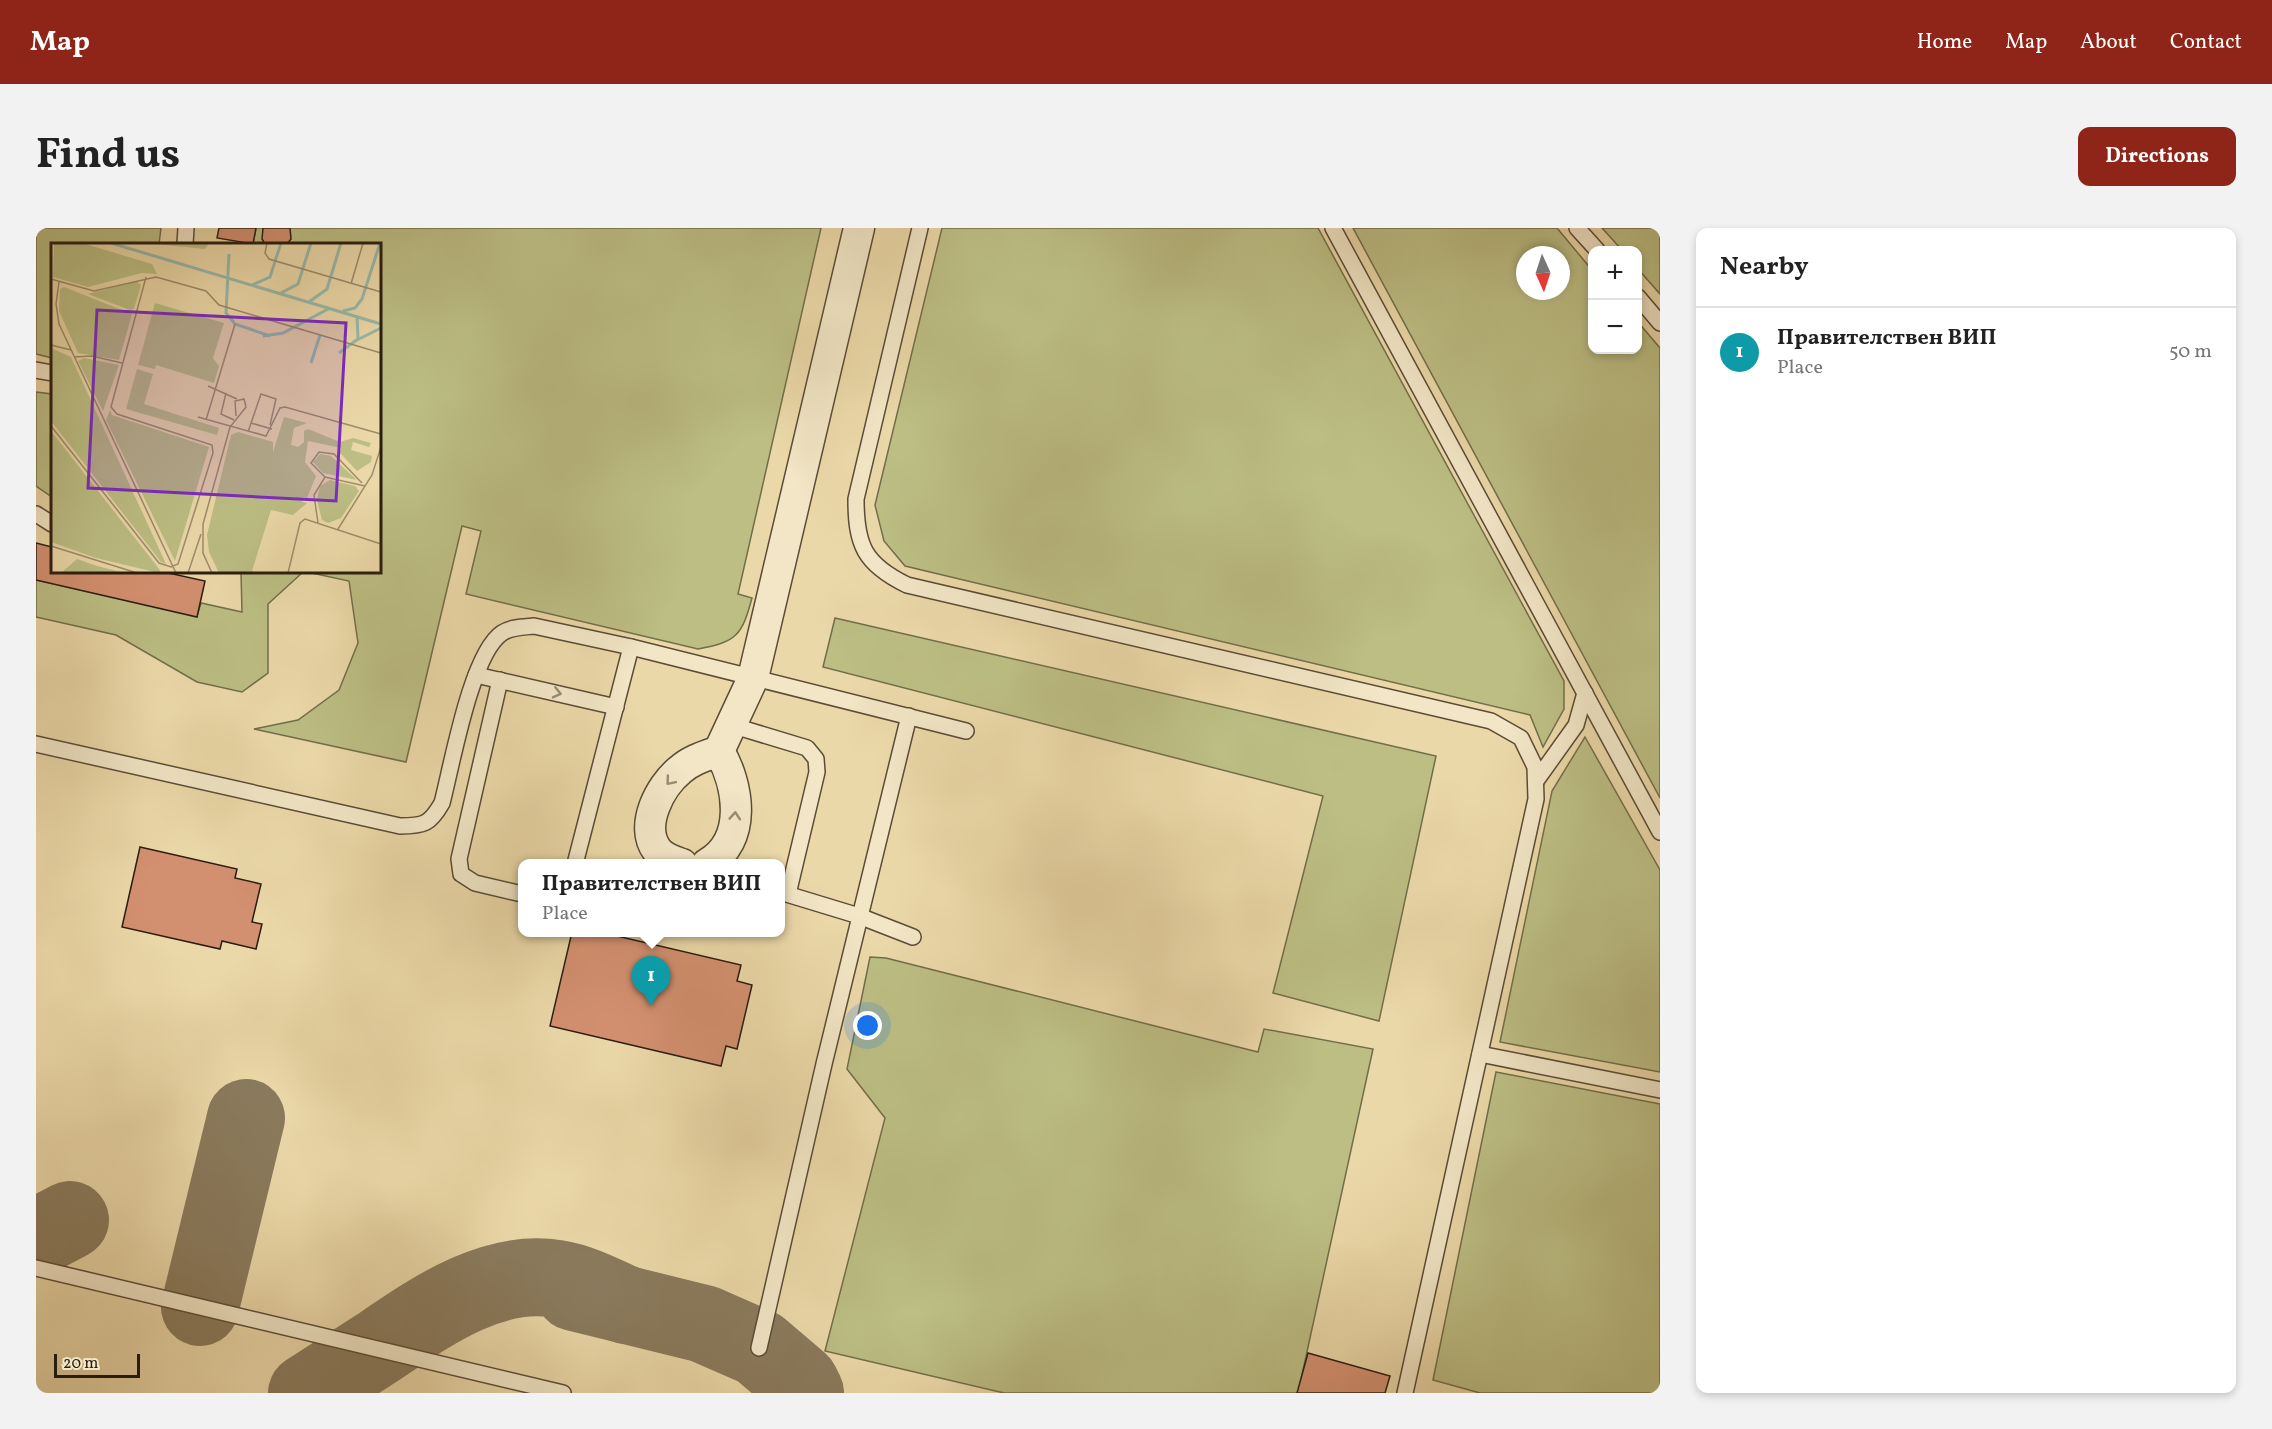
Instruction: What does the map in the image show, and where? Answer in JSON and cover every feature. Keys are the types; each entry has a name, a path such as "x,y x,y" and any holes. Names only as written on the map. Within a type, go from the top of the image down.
{"street":[{"path":"668,859 657,850 651,837 654,808 665,786 680,769 725,738 753,678 859,228"},
{"path":"717,859 728,845 734,828 736,806 727,765 725,738"}],"lane":[{"path":"185,243 186,228"},
{"path":"920,228 855,499 856,526 866,555 884,574 907,585 1491,721 1521,738 1535,767 1536,799 1405,1393"},
{"path":"1333,228 1660,832"},
{"path":"1577,228 1593,246"},
{"path":"1641,300 1660,323"},
{"path":"36,370 51,373"},
{"path":"36,514 51,523"},
{"path":"36,744 400,826 419,826 433,818 442,802 476,675 489,647 502,633 517,627 534,626 966,731"},
{"path":"576,859 631,648"},
{"path":"476,675 616,707"},
{"path":"500,680 459,859 461,874 475,883 518,893"},
{"path":"1536,781 1576,725 1585,693"},
{"path":"759,1348 859,916 909,716"},
{"path":"725,738 807,748 816,759 816,772 785,889"},
{"path":"785,893 859,916 914,937"},
{"path":"1480,1054 1660,1090"},
{"path":"36,1268 563,1393"}],"green space":[{"path":"36,228 161,228 159,243 51,243 51,358 36,354"},
{"path":"256,228 821,228 738,594 752,598 741,629 730,640 698,649 466,594 481,531 462,526 406,762 254,729 298,720 339,690 358,643 349,581 312,573 381,573 381,243 253,243"},
{"path":"942,228 1318,228 1564,681 1564,709 1543,747 1530,715 905,566 884,541 875,505"},
{"path":"1353,228 1557,228 1588,265 1588,354 1642,354 1642,327 1660,348 1660,798"},
{"path":"1602,228 1660,228 1660,294 1642,274 1642,246 1618,246"},
{"path":"36,392 51,394 51,496 36,486"},
{"path":"241,573 302,573 268,604 268,673 242,692 197,682 116,635 36,617 36,580 197,616 201,603 242,612"},
{"path":"835,618 1436,756 1379,1021 1273,993 1323,796 823,667"},
{"path":"1585,737 1660,870 1660,1072 1500,1042 1552,791"},
{"path":"870,957 886,958 1258,1052 1264,1029 1373,1049 1298,1393 1004,1393 825,1351 885,1118 847,1069"},
{"path":"1496,1072 1660,1104 1660,1393 1480,1393 1433,1380"}],"building":[{"path":"219,228 256,228 253,243 217,238"},
{"path":"263,228 290,228 291,239 288,243 264,243 262,239"},
{"path":"36,543 51,547 51,573 169,573 205,581 197,617 36,580"},
{"path":"140,847 237,869 235,878 261,884 252,922 262,924 256,949 222,941 220,949 122,927"},
{"path":"571,937 621,937 741,965 737,981 752,985 737,1049 726,1046 721,1066 550,1026"},
{"path":"1308,1353 1390,1376 1385,1393 1297,1393"}],"taxiway":[{"path":"200,1307 246,1118"},
{"path":"36,1238 70,1220"},
{"path":"307,1393 439,1308 462,1296 508,1280 532,1277 557,1279 575,1283 626,1305"},
{"path":"574,1292 704,1324 759,1348 800,1383 805,1393"}],"place":[{"name":"Правителствен ВИП","path":"651,1006"}]}
